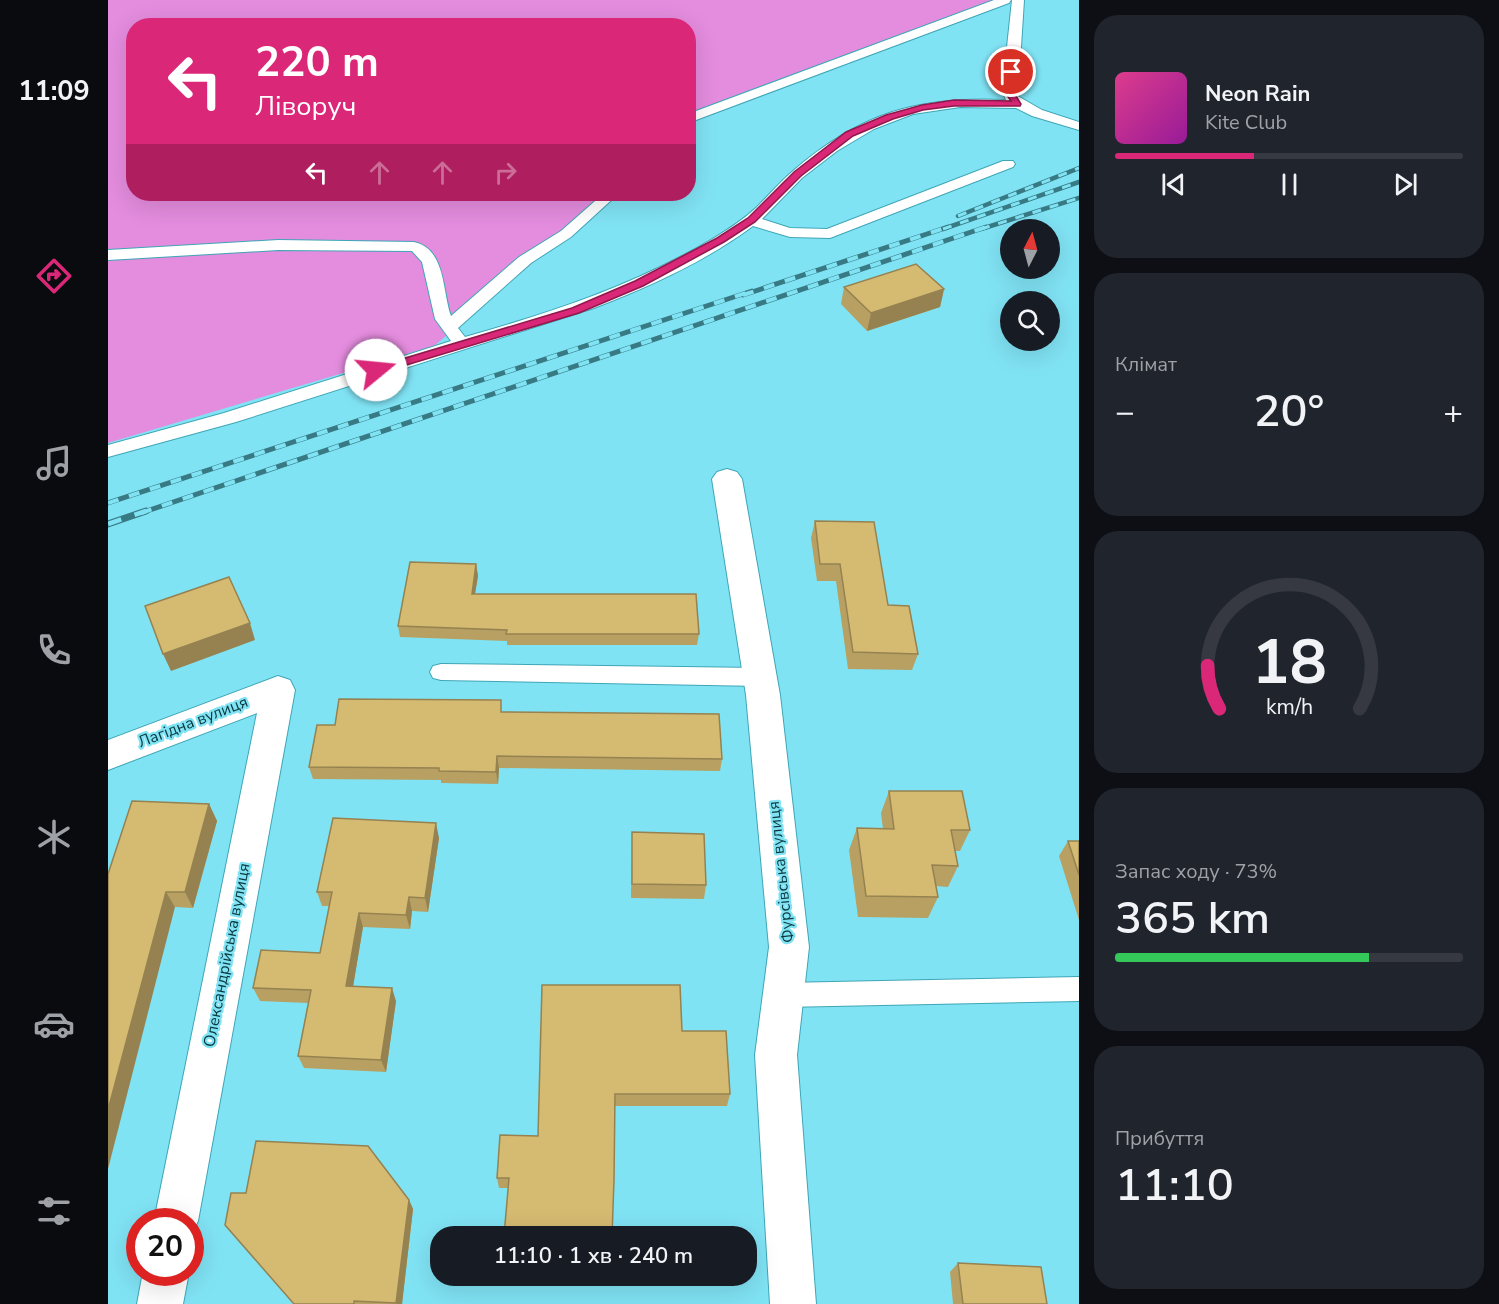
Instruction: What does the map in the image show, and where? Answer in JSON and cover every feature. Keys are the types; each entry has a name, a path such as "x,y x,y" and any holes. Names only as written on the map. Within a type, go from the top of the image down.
{"street":[{"name":"Фурсівська вулиця","path":"727,478 760,677 789,947 776,1055 793,1304"},
{"name":"Лагідна вулиця","path":"108,754 278,690"},
{"name":"Олександрійська вулиця","path":"178,1208 278,690"},
{"path":"160,1304 163,1286"}],"lane":[{"path":"696,116 1005,0"},
{"path":"1018,0 1014,13 1014,49 1006,88 1017,104 1027,110 1079,126"},
{"path":"108,451 162,438 461,343 576,310 618,292 720,240 751,220 798,174 849,134 889,117 922,107 954,103 1017,104"},
{"path":"751,220 787,234 830,233 1008,164"},
{"path":"448,327 525,260 566,234 603,201"},
{"path":"108,255 278,245 405,245 420,248 428,256 441,319 461,343"},
{"path":"441,672 760,677"},
{"path":"783,995 1079,989"}],"shaded area":[{"path":"108,0 1016,0 696,121 696,18 126,18 126,201 607,201 434,346 108,443"}],"building":[{"path":"916,264 944,289 871,313 844,287"},
{"path":"815,521 874,522 888,605 909,606 918,654 853,652 840,564 820,564"},
{"path":"410,562 476,564 472,594 696,594 699,634 506,634 507,630 398,626"},
{"path":"229,577 250,623 163,654 145,606"},
{"path":"339,699 501,700 501,712 719,714 722,759 497,756 496,772 439,771 439,768 309,767 317,725 335,725"},
{"path":"889,791 962,791 970,830 951,830 958,866 932,865 938,897 866,896 857,828 894,829"},
{"path":"132,801 209,804 185,892 166,892 108,1110 108,874"},
{"path":"333,818 436,823 425,898 409,897 406,915 359,913 346,986 392,988 381,1060 298,1056 311,990 253,988 261,950 320,953 332,892 317,892"},
{"path":"632,832 704,834 706,885 632,884"},
{"path":"1068,841 1079,841 1079,875"},
{"path":"542,985 680,985 682,1031 726,1031 730,1094 615,1094 612,1226 505,1226 509,1178 497,1178 500,1135 538,1136"},
{"path":"256,1141 368,1146 409,1200 396,1303 354,1301 354,1304 294,1304 225,1225 231,1193 246,1193"},
{"path":"958,1263 1041,1267 1047,1304 963,1304"}],"railway":[{"path":"958,216 1079,168"},
{"path":"943,229 1079,182"},
{"path":"981,229 1079,198"},
{"path":"743,295 948,227"},
{"path":"141,513 986,227"},
{"path":"108,503 752,291"},
{"path":"108,524 146,511"}],"route":[{"path":"376,370 576,310 639,284 720,240 751,220 798,174 849,134 889,117 922,107 954,103 1017,104 1006,88 1011,72"}]}
